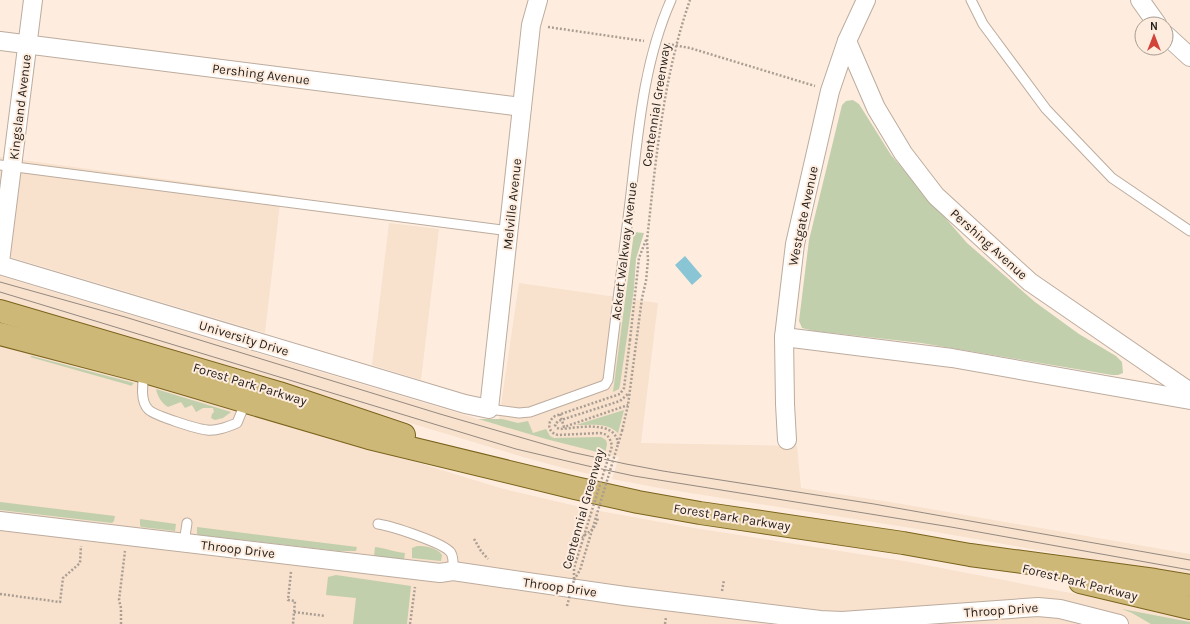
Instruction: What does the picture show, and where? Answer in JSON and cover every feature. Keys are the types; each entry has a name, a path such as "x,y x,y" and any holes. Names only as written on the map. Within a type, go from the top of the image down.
{"main road":[{"name":"Forest Park Parkway","path":"0,312 136,350 306,401 377,424 497,469"},
{"name":"Forest Park Parkway","path":"0,334 145,372 368,438 638,502 700,513 904,543 970,555 1190,586"},
{"name":"Forest Park Parkway","path":"970,555 1190,608"}],"street":[{"name":"Kingsland Avenue","path":"0,262 6,166 28,44 33,0"},
{"name":"Melville Avenue","path":"489,409 510,231 531,25 538,0"},
{"name":"Westgate Avenue","path":"787,440 784,337 794,244 830,91 847,41 866,0"},
{"path":"1140,0 1151,16"},
{"name":"Pershing Avenue","path":"0,41 522,107"},
{"name":"Pershing Avenue","path":"847,41 876,108 903,153 936,196 1030,282 1190,392"},
{"path":"1174,42 1190,57"},
{"name":"University Drive","path":"0,265 466,404 489,409"},
{"path":"784,337 952,358 1190,400"},
{"name":"Throop Drive","path":"0,521 440,573 453,572 625,596 820,620 864,619 1038,606 1119,624"}],"lane":[{"name":"Ackert Walkway Avenue","path":"489,409 519,413 530,412 605,385 608,380 647,78 655,43 671,0"},
{"path":"971,0 983,24 1046,109 1112,178 1190,231"},
{"path":"6,166 510,231"},
{"path":"145,372 142,383 144,403 149,410 165,418 207,430 220,429 237,423 246,401"},
{"path":"184,543 187,523"},
{"path":"378,524 410,533 441,545 447,549 453,557 453,572"}],"path":[{"name":"Centennial Greenway","path":"574,580 580,570 622,431 628,405 648,260 647,240 664,106 676,45 690,0"},
{"path":"531,25 690,48 830,91"},
{"path":"641,230 648,231"},
{"name":"Centennial Greenway","path":"567,606 574,580 574,568 610,450 611,441 605,434 600,433 554,434 551,431 549,423 550,419 555,416 620,394 624,388 639,258 647,240"},
{"name":"Centennial Greenway","path":"618,444 616,435 608,429 597,427 560,429 555,427 555,424 558,421 620,401 629,393"},
{"path":"559,411 564,427 628,405"},
{"path":"567,572 574,548 582,538 592,530 598,518"},
{"path":"474,539 481,551 488,559 494,562"},
{"path":"0,594 60,602 62,578 80,563 82,544"},
{"path":"121,624 121,608 119,600 124,557"},
{"path":"290,577 288,600 296,601 293,624"},
{"path":"722,594 724,580"},
{"path":"410,624 415,585"},
{"path":"294,612 325,616"},
{"path":"665,624 666,618"}],"shaded area":[{"path":"0,157 281,195 265,333 0,254"},
{"path":"389,223 439,229 421,380 372,365"},
{"path":"0,276 498,425 519,283 658,303 641,443 797,446 801,488 1190,554 1190,577 930,531 659,488 612,479 619,457 605,454 598,476 563,468 0,301"},
{"path":"0,344 260,414 500,488 589,509 682,526 910,562 1190,616 1190,624 0,624"}],"green space":[{"path":"853,100 859,104 891,155 967,243 1035,302 1079,334 1116,356 1122,362 1123,373 1112,375 921,343 814,331 802,328 799,321 809,240 842,105 846,101"},
{"path":"634,232 644,233 636,259 634,289 620,385 619,389 613,392"},
{"path":"32,356 134,383 131,386 30,357"},
{"path":"156,389 231,412 223,418 215,420 211,418 214,412 213,408 203,408 196,412 192,405 185,408 181,402 168,407 160,399"},
{"path":"624,410 618,433 614,429 604,426 576,425"},
{"path":"478,419 502,419 518,423 528,421 533,433 546,429 550,436 554,438 601,437 606,440 607,444 605,454 546,439"},
{"path":"0,502 115,516 112,523 0,510"},
{"path":"140,519 176,524 175,531 141,527"},
{"path":"197,527 357,547 356,551 338,551 199,535 197,534"},
{"path":"417,546 437,550 442,555 441,561 412,558 412,548"},
{"path":"375,547 405,553 404,560 374,556"},
{"path":"336,575 411,586 407,624 353,624 356,598 326,595 328,577"},
{"path":"1122,609 1190,622 1190,624 1151,624"}],"water":[{"path":"685,256 702,276 692,285 675,265"}],"tram line":[{"path":"0,282 125,317 440,414 571,452 663,471 874,504 1190,560"},
{"path":"0,292 516,449 588,466 634,476 951,527 1190,570"}]}
